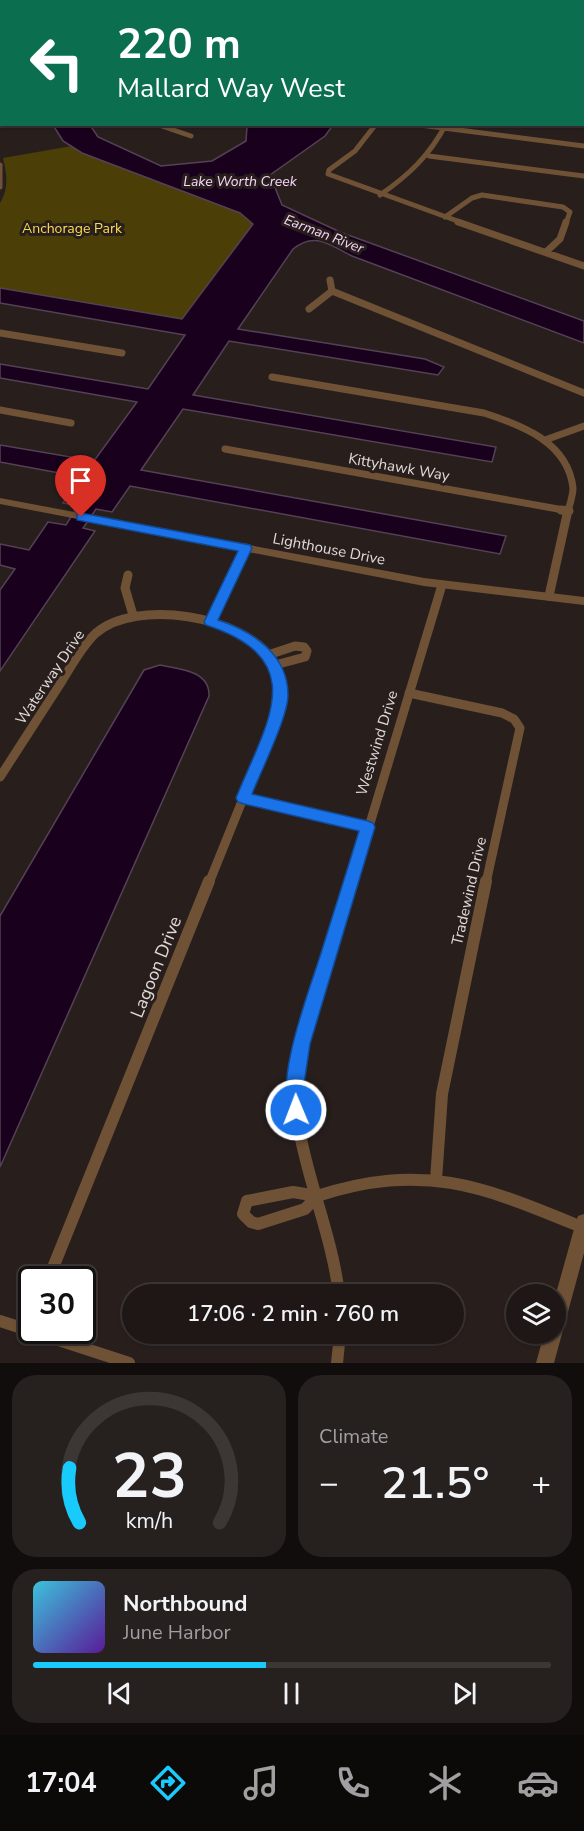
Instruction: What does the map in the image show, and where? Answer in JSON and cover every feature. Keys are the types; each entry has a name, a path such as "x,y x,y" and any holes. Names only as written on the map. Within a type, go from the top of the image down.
{"street":[{"path":"161,126 191,136"},
{"path":"375,126 362,143 329,170 328,174 380,195 584,266"},
{"path":"380,195 410,174 429,156 445,127 584,146"},
{"path":"429,156 584,176"},
{"path":"0,165 0,187"},
{"path":"445,217 472,198 482,195 563,207 570,213 564,233 546,252"},
{"path":"330,280 332,291"},
{"path":"309,309 332,291"},
{"path":"332,291 584,393"},
{"path":"0,333 122,353"},
{"path":"272,377 484,413 518,424 545,440 561,456 568,469 573,489 549,596"},
{"path":"0,410 71,423"},
{"path":"545,440 584,426"},
{"name":"Kittyhawk Way","path":"225,449 569,511"},
{"name":"Lighthouse Drive","path":"0,501 442,585 584,601"},
{"path":"210,622 246,548"},
{"path":"129,575 125,588 133,615"},
{"name":"Westwind Drive","path":"338,1284 333,1253 298,1119 296,1084 298,1060 442,585"},
{"name":"Waterway Drive","path":"0,777 91,637 107,625 133,615 168,614 210,622"},
{"name":"Lagoon Drive","path":"54,1266 244,798 279,706 281,685 271,660 247,636 210,622"},
{"name":"Tradewind Drive","path":"409,693 508,715 518,723 520,733 449,1053 442,1094 436,1180"},
{"path":"244,798 368,827"},
{"path":"317,1196 305,1209 258,1224 251,1222 243,1214 243,1208 248,1201 256,1198 293,1192 317,1196 354,1184 383,1180 436,1180 474,1186 584,1226 566,1289"},
{"path":"0,1321 18,1323"},
{"path":"79,1344 129,1363"},
{"path":"337,1363 339,1344"},
{"path":"545,1363 550,1344"}],"green space":[{"name":"Anchorage Park","path":"72,146 82,153 240,213 253,223 183,319 0,288 0,203 5,192 6,181 3,158"}],"water":[{"name":"Lake Worth Creek","path":"54,126 91,126 98,137 161,166 212,161 246,141 247,127 236,126 332,126 325,136 270,175 282,205 340,232 584,321 584,343 352,256 329,244 316,240 308,241 293,249 238,329 425,359 444,367 438,375 229,341 193,395 496,447 492,462 183,409 141,470 506,536 500,554 130,486 112,512 96,509 83,528 95,531 0,671 0,590 15,569 0,565 0,544 29,550 48,522 66,525 78,506 63,503 81,477 0,462 0,445 94,461 137,402 0,378 0,364 148,389 185,335 0,303 0,288 182,319 253,224 240,213 82,153 63,141"},
{"path":"160,665 192,672 199,676 208,687 209,696 0,1167 0,916 144,670"}],"route":[{"path":"81,517 246,548 210,622 236,630 265,651 279,675 281,696 278,712 244,798 368,827 302,1044 298,1060 296,1110"}],"water label":[{"name":"Earman River","path":"324,234"}]}
